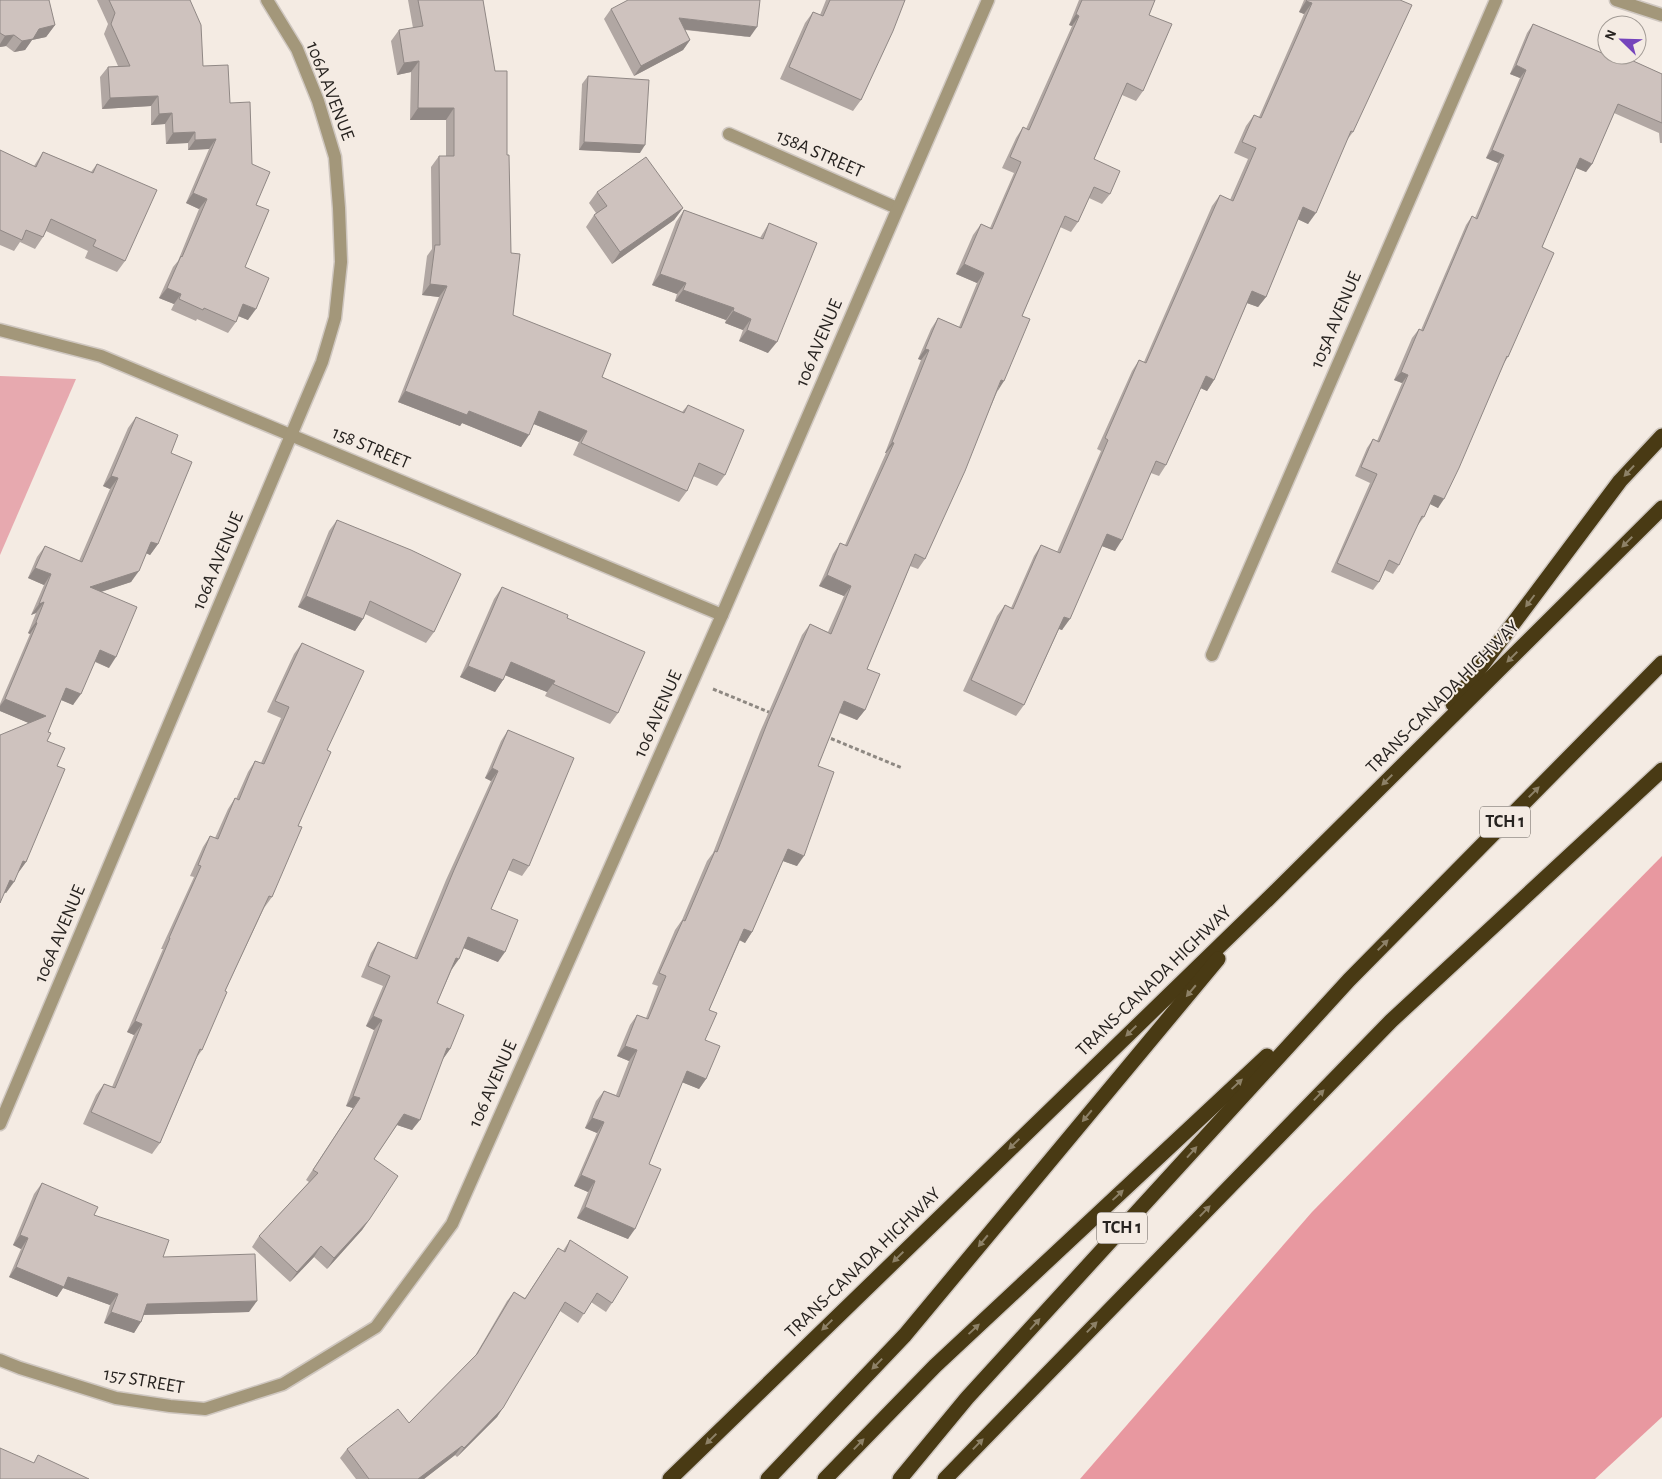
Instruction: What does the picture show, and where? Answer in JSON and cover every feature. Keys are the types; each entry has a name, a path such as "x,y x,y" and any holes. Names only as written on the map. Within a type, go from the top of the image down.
{"highway":[{"path":"1422,746 1620,481 1662,436"},
{"name":"TRANS-CANADA HIGHWAY","path":"670,1479 1267,900 1662,508"},
{"name":"TCH 1","path":"900,1479 967,1398 1349,980 1662,663"},
{"path":"945,1479 1391,1021 1662,770"},
{"path":"768,1479 905,1335 1267,900"},
{"path":"825,1479 935,1366 1349,980"}],"street":[{"name":"106A AVENUE","path":"0,1124 322,362 335,318 341,262 335,157 318,101 297,50 267,0"},
{"name":"106 AVENUE","path":"283,1384 376,1326 452,1224 694,680 988,0"},
{"name":"105A AVENUE","path":"1212,655 1496,0"},
{"path":"1616,0 1662,15"},
{"name":"158A STREET","path":"729,134 897,208"},
{"name":"158 STREET","path":"0,330 101,356 722,615"},
{"name":"157 STREET","path":"0,1360 116,1398 205,1409 283,1384"}],"path":[{"path":"694,680 780,717"},
{"path":"823,735 902,768"}],"shaded area":[{"path":"0,376 76,379 0,555"},
{"path":"1662,856 1662,1417 1595,1479 1080,1479 1312,1212"}],"building":[{"path":"0,0 49,0 55,25 39,29 33,39 22,41 14,35 5,36 0,33"},
{"path":"109,0 190,0 201,25 203,66 228,65 230,103 250,102 252,164 270,172 256,205 269,210 245,267 269,278 256,309 243,304 236,322 179,299 181,294 167,288 207,199 193,193 216,139 195,140 195,132 173,133 172,113 159,114 158,96 110,98 108,67 130,66 111,24 115,13"},
{"path":"418,0 483,0 495,71 507,71 507,155 509,155 511,253 520,254 513,315 611,354 602,377 684,413 688,405 744,430 725,475 699,463 687,491 581,443 587,431 539,411 529,435 469,411 467,415 405,391 447,286 430,284 435,245 440,245 439,156 454,156 454,108 418,108 419,61 404,63 399,30 423,26"},
{"path":"628,0 760,0 757,27 679,18 690,40 641,66 611,9"},
{"path":"830,0 905,0 893,31 861,100 789,67 813,12 823,16"},
{"path":"1082,0 1155,0 1149,15 1172,24 1143,91 1127,83 1094,159 1120,171 1110,194 1094,187 1078,222 1065,216 1022,316 1030,319 1004,381 1001,380 965,471 925,559 915,554 867,669 880,674 865,710 844,701 818,766 834,772 804,856 788,849 752,932 744,929 709,1010 717,1013 705,1040 720,1046 706,1079 687,1071 649,1164 661,1169 635,1229 585,1207 595,1181 581,1175 604,1122 592,1118 604,1091 619,1097 637,1050 625,1046 637,1015 648,1019 666,976 659,973 683,920 685,921 715,851 717,852 768,721 810,624 831,634 851,586 827,575 840,543 847,546 894,443 892,442 929,350 925,349 938,318 961,328 984,273 964,264 981,224 992,229 1021,162 1010,157 1023,127 1029,130 1079,16 1076,14"},
{"path":"1307,0 1400,0 1412,5 1353,132 1351,131 1316,213 1303,207 1266,297 1252,291 1214,380 1206,376 1166,465 1156,461 1122,540 1107,534 1070,619 1064,617 1024,705 971,680 1005,605 1013,609 1041,545 1060,553 1108,440 1105,438 1139,360 1146,363 1220,195 1233,201 1256,148 1242,142 1254,115 1261,118 1312,3"},
{"path":"1533,24 1597,51 1597,65 1642,65 1662,74 1662,123 1618,104 1592,164 1580,158 1542,247 1554,253 1459,468 1444,499 1434,495 1399,565 1389,560 1379,582 1337,563 1377,474 1361,467 1373,439 1379,442 1408,375 1401,372 1419,329 1423,331 1472,216 1477,219 1504,155 1492,150 1526,70 1516,65"},
{"path":"588,76 649,80 645,145 584,142"},
{"path":"0,150 36,167 43,152 93,173 97,164 157,190 125,261 93,246 96,240 51,219 43,237 26,230 22,240 0,230"},
{"path":"646,157 683,208 620,252 594,215 607,206 597,192"},
{"path":"684,210 763,239 769,223 817,243 777,342 747,330 751,319 733,311 734,308 683,290 686,283 660,274"},
{"path":"136,417 178,435 171,453 192,462 158,544 151,542 139,571 90,587 137,607 116,657 100,650 81,694 66,688 48,732 51,733 47,741 65,748 57,766 65,769 26,862 23,861 14,882 10,880 0,903 0,735 46,716 5,699 37,623 44,602 39,604 51,574 35,568 45,546 82,562 118,478 111,476"},
{"path":"337,520 411,550 461,574 434,632 370,601 363,619 306,596"},
{"path":"502,587 568,615 567,618 645,652 618,713 553,684 555,681 511,662 503,680 468,666"},
{"path":"302,643 364,671 327,750 331,752 298,826 302,827 272,897 269,896 225,991 227,992 202,1050 200,1049 160,1143 91,1112 104,1084 115,1088 142,1024 135,1021 201,866 198,865 210,836 218,839 235,798 239,800 255,761 264,764 289,707 275,701"},
{"path":"508,730 574,758 529,866 513,859 491,909 518,920 505,952 468,937 459,959 456,958 437,1003 464,1015 450,1049 447,1048 420,1120 404,1114 374,1159 398,1176 369,1220 334,1258 321,1246 297,1272 259,1236 318,1173 313,1170 360,1098 353,1096 382,1020 373,1016 390,976 368,966 378,942 417,959 498,771 492,768"},
{"path":"42,1183 98,1207 94,1215 169,1240 163,1257 255,1254 257,1301 147,1304 141,1322 111,1312 118,1294 68,1277 64,1287 16,1267 28,1238 20,1235"},
{"path":"570,1240 628,1277 612,1303 597,1293 584,1314 565,1302 503,1408 464,1448 462,1446 418,1479 369,1479 347,1449 398,1409 409,1423 477,1354 514,1292 525,1299 558,1248 565,1252"},
{"path":"0,1448 34,1463 38,1455 89,1479 0,1479"}]}
